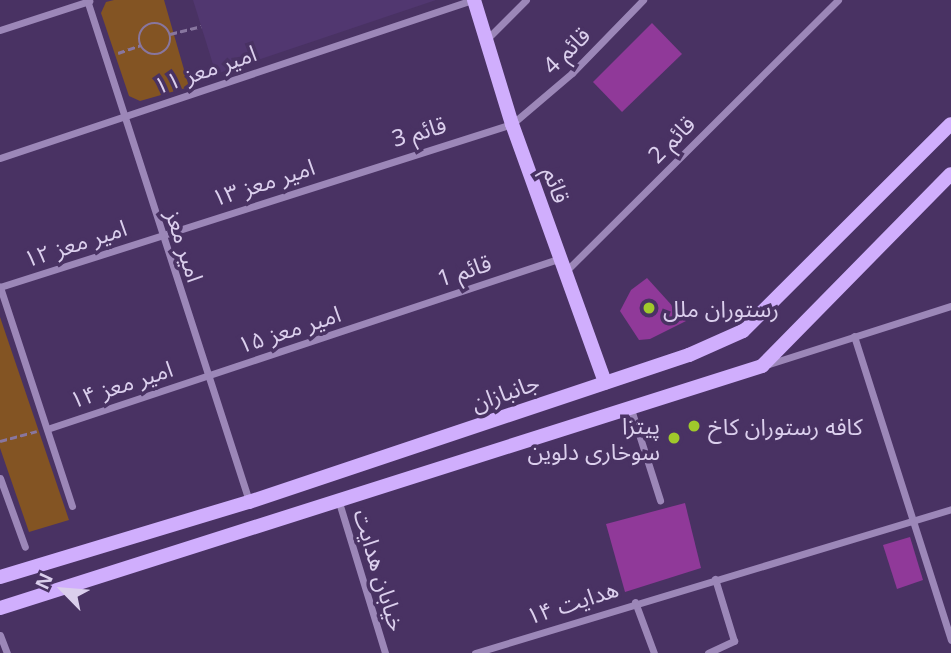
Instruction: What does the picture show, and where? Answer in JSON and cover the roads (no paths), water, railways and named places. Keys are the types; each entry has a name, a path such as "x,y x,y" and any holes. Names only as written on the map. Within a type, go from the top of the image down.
{"main road":[{"name":"قائم","path":"473,0 561,266 606,383"},
{"name":"جانبازان","path":"0,577 249,502 606,383 743,331 951,124"},
{"path":"0,608 630,405 762,366 951,174"}],"street":[{"path":"0,30 88,0"},
{"name":"امیر معز","path":"88,0 123,117 249,502"},
{"name":"امیر معز ۱۱","path":"0,158 473,0"},
{"path":"486,41 526,0"},
{"name":"قائم 4","path":"512,124 572,73 643,0"},
{"name":"قائم 2","path":"561,266 838,0"},
{"name":"قائم 3","path":"337,177 512,124"},
{"name":"امیر معز ۱۳","path":"162,236 337,177"},
{"name":"امیر معز ۱۲","path":"0,287 162,236"},
{"name":"قائم 1","path":"383,318 561,266"},
{"path":"0,287 72,506"},
{"path":"762,366 951,306"},
{"name":"امیر معز ۱۵","path":"207,376 383,318"},
{"path":"854,336 951,640"},
{"name":"امیر معز ۱۴","path":"47,429 207,376"},
{"path":"630,405 660,500"},
{"path":"0,478 25,547"},
{"name":"خیابان هدایت","path":"338,498 385,653"},
{"name":"هدایت ۱۴","path":"475,653 910,518 951,509"},
{"path":"708,653 734,641 715,579"},
{"path":"635,602 654,653"},
{"path":"0,635 7,653"}],"place":[{"name":"رستوران ملل","path":"649,308"},
{"name":"کافه رستوران کاخ","path":"694,426"},
{"name":"پیتزا سوخاری دلوین","path":"674,438"}]}
